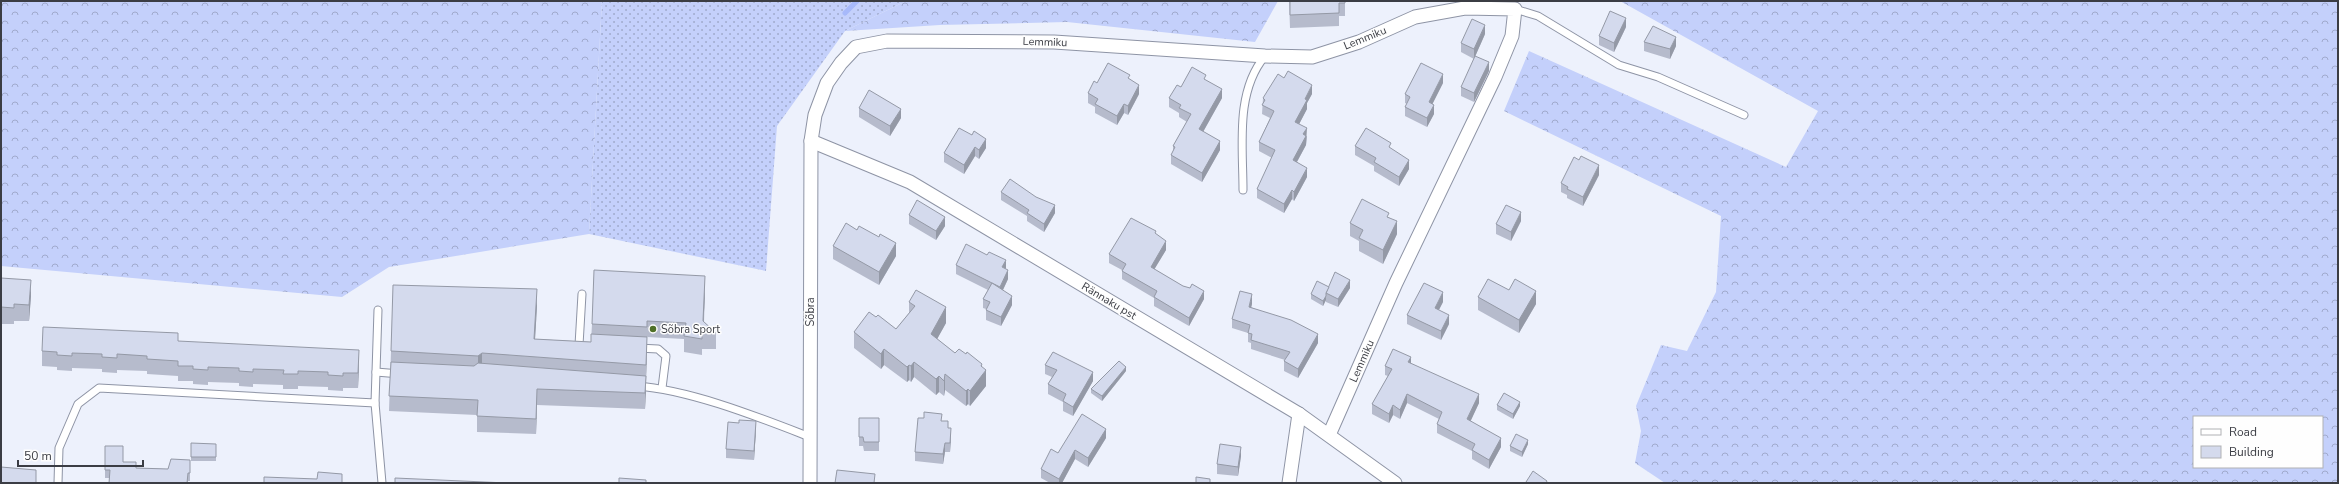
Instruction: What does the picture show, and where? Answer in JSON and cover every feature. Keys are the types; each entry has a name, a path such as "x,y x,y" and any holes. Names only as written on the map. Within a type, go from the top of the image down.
{"street":[{"name":"Lemmiku","path":"811,141 815,114 827,83 841,63 856,47 887,40 1054,42 1266,56 1312,57 1359,42 1415,17 1458,9 1515,9 1512,36 1495,77 1396,283 1329,435"},
{"name":"Rännaku pst","path":"811,141 910,182 1298,414 1395,483"},
{"name":"Sõbra","path":"810,483 811,141"},
{"path":"1289,483 1298,414"}],"lane":[{"path":"1515,9 1538,16 1620,65 1658,77 1744,115"},
{"path":"1243,190 1243,125 1246,93 1258,66 1266,56"},
{"path":"571,345 583,346 582,294"},
{"path":"378,310 375,403 382,483"},
{"path":"633,348 658,350 666,356 662,388"},
{"path":"376,372 410,374"},
{"path":"630,386 662,388 767,421 810,437"},
{"path":"58,483 59,448 78,404 99,388 375,403"}],"green space":[{"path":"1,1 602,1 589,234 389,267 342,297 1,266"},
{"path":"602,1 906,1 845,31 777,126 766,271 589,234"},
{"path":"906,1 1278,1 1255,42 1067,22 940,25 845,31"},
{"path":"1620,1 2338,1 2338,483 1665,483 1635,463 1641,431 1636,406 1661,345 1687,351 1716,292 1721,216 1504,111 1529,51 1786,167 1818,111"}],"building":[{"path":"1290,1 1345,1 1345,3 1339,3 1339,13 1290,15"},
{"path":"1610,11 1626,18 1614,43 1599,36"},
{"path":"1472,19 1485,25 1474,49 1461,43"},
{"path":"1653,26 1676,37 1670,49 1644,42"},
{"path":"1475,56 1489,62 1474,93 1461,87"},
{"path":"1108,63 1130,75 1128,78 1139,85 1128,106 1124,104 1117,116 1095,104 1098,99 1088,93 1094,81 1097,83"},
{"path":"1421,63 1443,74 1429,102 1434,105 1427,118 1405,107 1410,97 1405,94"},
{"path":"1192,67 1206,75 1204,79 1222,89 1199,129 1220,141 1202,173 1171,155 1175,147 1173,146 1191,114 1179,108 1181,105 1169,98 1177,85 1181,87"},
{"path":"1288,71 1312,85 1305,99 1307,100 1295,122 1307,128 1303,134 1306,136 1293,160 1307,168 1294,192 1292,190 1284,204 1257,189 1275,150 1259,142 1274,111 1262,105 1265,100 1263,98 1278,74 1284,78"},
{"path":"869,90 901,109 890,126 859,108"},
{"path":"959,128 972,135 974,131 986,139 979,150 975,147 964,165 944,153"},
{"path":"1366,128 1391,143 1389,147 1409,160 1399,177 1374,162 1376,158 1355,146"},
{"path":"1581,156 1599,165 1583,197 1567,189 1568,187 1561,183 1574,157 1579,160"},
{"path":"1010,179 1036,197 1055,205 1044,224 1027,213 1029,210 1001,192"},
{"path":"1362,199 1389,213 1387,217 1397,221 1383,250 1359,238 1363,230 1350,223"},
{"path":"917,200 945,217 936,231 909,215"},
{"path":"1506,205 1521,212 1511,232 1496,224"},
{"path":"1131,218 1156,231 1155,233 1166,241 1151,267 1183,286 1190,288 1192,284 1204,291 1189,318 1154,297 1157,291 1122,271 1126,264 1109,254"},
{"path":"846,223 857,230 859,226 879,237 880,234 896,243 879,272 833,246"},
{"path":"966,244 987,255 989,252 1006,260 1002,267 1008,270 1000,287 956,265"},
{"path":"594,270 705,276 703,321 716,333 702,332 702,339 684,336 686,323 647,321 647,327 592,324"},
{"path":"1335,272 1350,280 1338,299 1326,293"},
{"path":"1,278 31,280 29,305 14,304 14,308 1,307"},
{"path":"1488,279 1509,290 1515,279 1536,291 1519,320 1478,297"},
{"path":"1317,281 1329,287 1323,301 1311,294"},
{"path":"992,283 1012,296 1001,317 986,310 990,302 983,299"},
{"path":"1424,283 1443,292 1435,308 1449,315 1441,331 1407,315"},
{"path":"393,285 537,289 534,339 591,342 591,334 647,337 646,365 482,353 478,356 391,351"},
{"path":"916,290 946,307 931,334 955,353 959,349 966,354 967,352 982,364 981,366 986,370 970,391 968,389 966,391 945,374 944,381 939,376 936,379 914,362 911,366 909,365 907,367 884,349 881,354 854,332 869,312 876,317 878,315 896,329 915,306 909,302"},
{"path":"1240,291 1252,294 1249,307 1291,320 1318,334 1298,369 1284,361 1290,352 1251,340 1252,334 1248,333 1250,325 1232,319"},
{"path":"43,327 178,333 178,341 359,350 358,373 343,373 343,376 328,375 328,372 298,371 298,374 283,374 284,370 253,369 253,372 239,371 239,368 208,367 208,370 193,369 193,366 178,366 178,361 147,359 147,356 117,354 117,358 102,357 102,354 72,353 72,356 57,355 57,352 42,351"},
{"path":"1393,349 1411,357 1408,362 1479,394 1467,419 1501,438 1489,460 1472,450 1475,444 1437,424 1442,412 1407,394 1400,410 1393,405 1389,414 1372,404 1392,369 1385,366"},
{"path":"1053,352 1093,372 1073,407 1063,401 1066,394 1048,384 1057,370 1045,365"},
{"path":"1119,361 1126,367 1102,396 1091,389"},
{"path":"391,362 474,366 478,363 646,376 645,393 537,389 536,419 477,416 478,400 389,396"},
{"path":"1504,393 1520,402 1513,414 1497,405"},
{"path":"924,412 942,414 941,421 948,421 948,428 951,428 950,443 945,443 943,454 915,452 918,418 924,418"},
{"path":"1082,414 1106,429 1088,458 1075,450 1059,479 1041,469 1051,449 1058,453"},
{"path":"859,418 879,418 879,442 864,442 863,437 859,437"},
{"path":"739,420 756,421 754,451 726,449 728,422 739,423"},
{"path":"1516,434 1528,440 1522,452 1510,446"},
{"path":"191,443 216,444 216,457 191,457"},
{"path":"1220,444 1241,447 1238,467 1217,464"},
{"path":"105,446 123,446 123,462 136,462 136,468 168,469 171,459 190,460 190,473 188,473 187,483 109,483 110,470 105,470"},
{"path":"1,467 36,470 36,483 1,483"},
{"path":"837,470 875,474 874,483 835,483"},
{"path":"1533,471 1547,481 1546,483 1526,482"},
{"path":"318,472 342,474 342,483 264,483 264,477 317,479"},
{"path":"1196,477 1210,479 1210,483 1196,483"},
{"path":"395,478 507,483 395,483"},
{"path":"619,478 646,480 646,483 619,483"}],"waterway":[{"path":"845,13 857,1"}],"place":[{"name":"Sõbra Sport","path":"653,329"}]}
